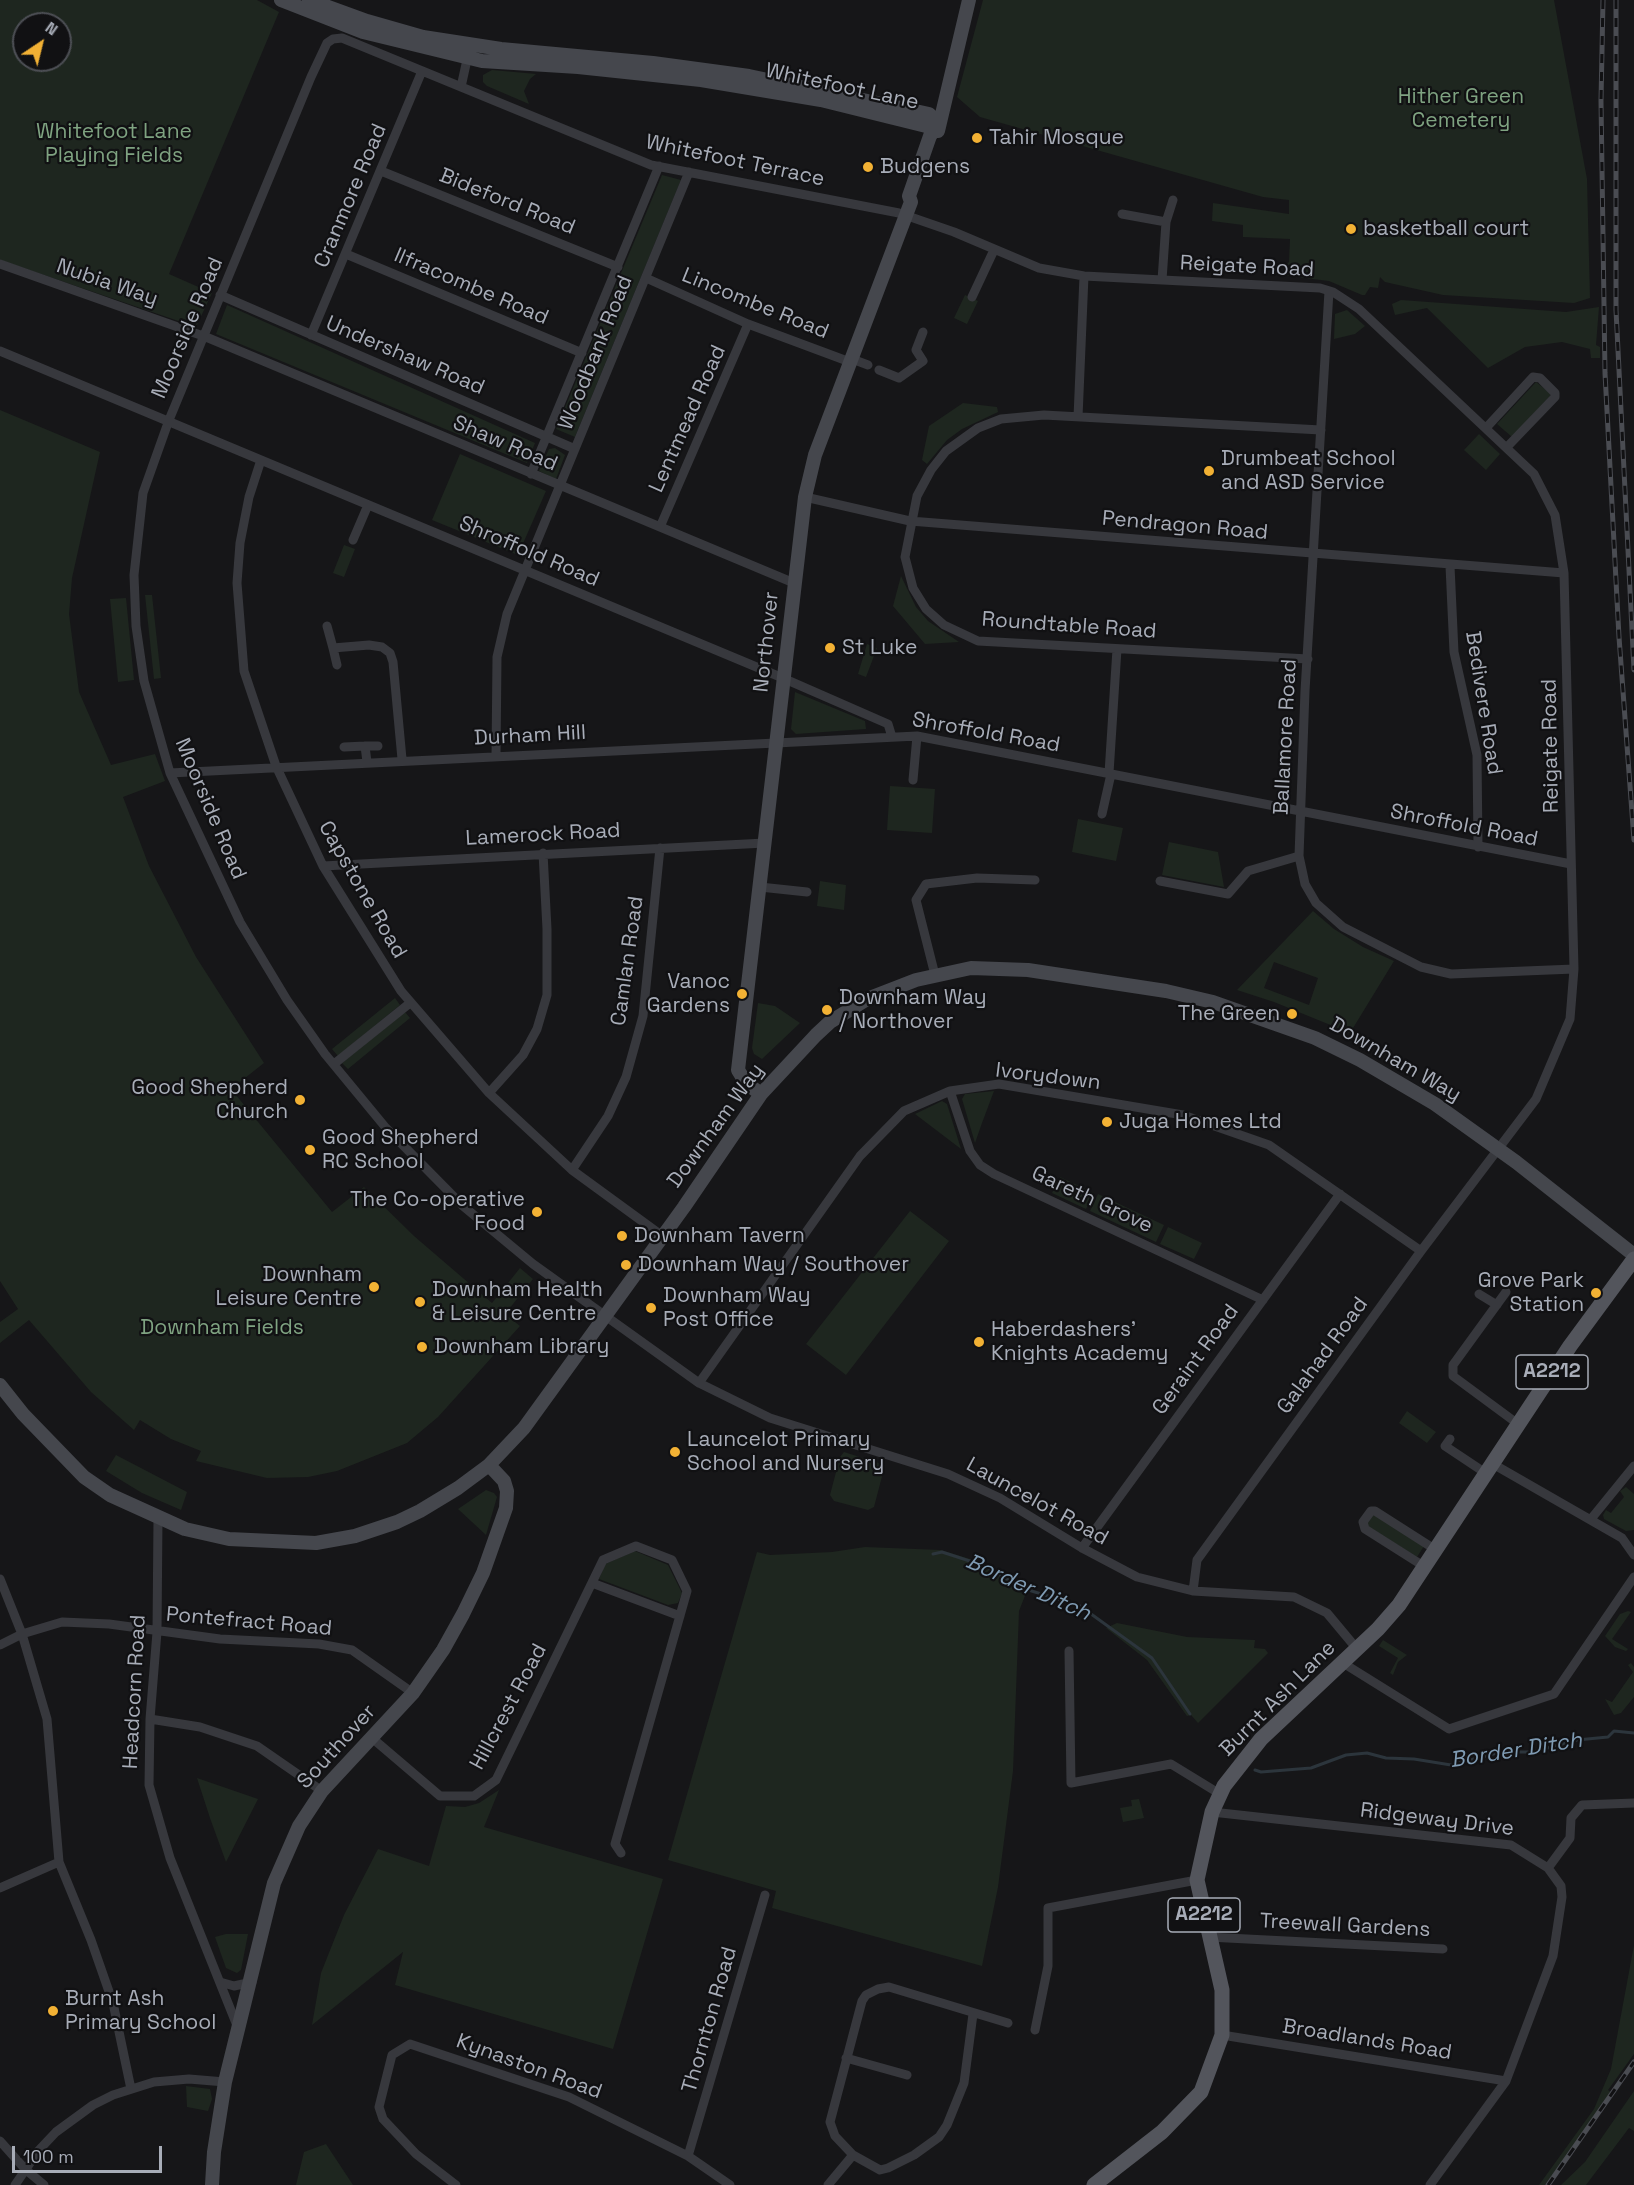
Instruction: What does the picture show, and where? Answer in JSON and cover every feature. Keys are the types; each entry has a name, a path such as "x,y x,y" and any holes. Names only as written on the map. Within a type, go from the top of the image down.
{"main road":[{"name":"A2212","path":"1357,1649 1390,1616 1518,1424 1634,1257"},
{"name":"Burnt Ash Lane","path":"1094,2185 1162,2132 1201,2092 1222,2035 1222,1990 1208,1937 1197,1880 1212,1812 1220,1794 1239,1764 1261,1739 1357,1649"}],"street":[{"name":"Whitefoot Lane","path":"281,0 363,32 469,52 652,63 749,76 929,114 938,124"},
{"name":"Whitefoot Lane","path":"309,0 376,24 469,52"},
{"name":"Northover","path":"761,1094 746,1083 738,1070 805,497 815,455 911,202 916,199 936,145 938,124 969,0"},
{"name":"Whitefoot Terrace","path":"342,38 658,166 906,216"},
{"name":"Moorside Road","path":"342,38 327,43 203,336 143,493 134,575 136,626 144,681 170,773 240,922 287,1000 334,1064 386,1128 463,1206 533,1264 603,1316"},
{"path":"462,87 469,52"},
{"name":"Cranmore Road","path":"311,335 422,71"},
{"name":"Woodbank Road","path":"531,474 658,166"},
{"name":"Bideford Road","path":"381,171 618,267"},
{"name":"Woodbank Road","path":"496,756 497,657 507,614 689,172"},
{"path":"1162,280 1166,222 1173,200"},
{"path":"1122,214 1166,222"},
{"name":"Reigate Road","path":"906,216 1039,268 1084,276 1329,291 1348,299 1534,474 1556,515 1564,573 1574,969 1570,1019 1536,1099 1497,1149"},
{"path":"972,297 994,250"},
{"name":"Ilfracombe Road","path":"346,254 582,353"},
{"name":"Nubia Way","path":"0,264 203,336"},
{"path":"1078,417 1084,276"},
{"name":"Lincombe Road","path":"646,278 748,324 868,365"},
{"name":"Ballamore Road","path":"1329,291 1299,856 1305,884 1316,903 1328,916 1363,939 1421,967 1451,974 1574,969"},
{"name":"Undershaw Road","path":"220,295 575,449"},
{"name":"Lentmead Road","path":"660,527 748,324"},
{"path":"879,370 899,378 923,361 916,350 923,332"},
{"name":"Shaw Road","path":"203,336 794,583"},
{"name":"Shroffold Road","path":"0,351 169,420 888,724 892,737 917,736 1571,864"},
{"path":"1486,428 1533,377 1540,378 1555,393 1555,397 1507,447"},
{"name":"Roundtable Road","path":"1308,659 978,641 944,625 926,609 913,588 904,557 917,496 931,470 946,451 978,428 1002,418 1044,415 1321,430"},
{"name":"Capstone Road","path":"261,460 249,497 240,543 238,605 244,671 276,766 323,866 410,1003 489,1093 572,1170 661,1236"},
{"name":"Pendragon Road","path":"805,497 910,521 1450,566 1564,573"},
{"path":"353,540 368,505"},
{"name":"Bedivere Road","path":"1450,566 1454,652 1477,755 1478,847"},
{"path":"327,626 337,665"},
{"path":"333,648 369,645 382,647 390,653 393,662 402,759"},
{"path":"1102,814 1110,773 1117,649"},
{"path":"913,780 917,736"},
{"name":"Durham Hill","path":"170,773 402,759 892,737"},
{"path":"365,746 367,762"},
{"path":"344,747 378,746"},
{"name":"Lamerock Road","path":"323,866 765,843"},
{"name":"Camlan Road","path":"572,1170 608,1116 626,1077 642,1016 660,848"},
{"path":"489,1093 523,1055 537,1029 547,995 547,929 543,853"},
{"path":"1160,881 1228,894 1248,871 1299,856"},
{"path":"935,975 916,900 926,884 977,878 1035,880"},
{"path":"760,887 807,892"},
{"name":"Downham Way","path":"0,1385 64,1459 84,1477 110,1495 185,1529 229,1539 332,1541 373,1531 420,1511 446,1497 489,1465 524,1428 761,1094 816,1035 848,1009 892,989 935,975 971,968 1028,970 1166,991 1219,1004 1315,1038 1360,1060 1435,1104 1497,1149 1634,1257"},
{"path":"334,1064 410,1003"},
{"name":"Ivorydown","path":"699,1383 860,1156 903,1111 950,1091 999,1084 1183,1115 1269,1146 1421,1251"},
{"name":"Gareth Grove","path":"950,1091 970,1151 980,1165 994,1174 1263,1300"},
{"name":"Galahad Road","path":"1193,1591 1197,1560 1497,1149"},
{"name":"Geraint Road","path":"1082,1548 1340,1194"},
{"path":"1506,1292 1453,1365 1450,1376 1518,1424"},
{"path":"1479,1294 1497,1305"},
{"name":"Launcelot Road","path":"603,1316 699,1383 770,1418 948,1474 1000,1498 1082,1548 1137,1577 1193,1591 1294,1597 1327,1613 1357,1649"},
{"path":"1445,1446 1591,1520 1622,1538 1634,1554"},
{"name":"Southover","path":"212,2185 214,2152 225,2082 252,1982 274,1883 299,1826 322,1791 414,1693 443,1650 463,1614 495,1542 506,1508 507,1491 504,1481 489,1465"},
{"path":"1591,1520 1634,1466"},
{"path":"1425,1566 1365,1529 1363,1522 1371,1511 1375,1511 1436,1550"},
{"name":"Headcorn Road","path":"158,1518 157,1632 150,1719 149,1785 170,1858 239,2032"},
{"name":"Hillcrest Road","path":"372,1738 440,1796 474,1796 496,1780 603,1560 636,1545 672,1560 687,1591 615,1844 621,1853"},
{"path":"1343,1663 1449,1729 1554,1694 1634,1577"},
{"path":"0,1579 22,1634 47,1719 59,1862 91,1940 113,2003 131,2089"},
{"path":"592,1583 680,1616"},
{"name":"Pontefract Road","path":"0,1645 22,1634 62,1622 110,1624 220,1639 320,1644 352,1650 414,1693"},
{"path":"1069,1651 1071,1783 1171,1764 1220,1794"},
{"path":"150,1719 200,1727 257,1746 322,1791"},
{"path":"1548,1868 1570,1838 1571,1818 1582,1806 1634,1803"},
{"name":"Ridgeway Drive","path":"1212,1812 1511,1845 1521,1849 1548,1868 1561,1886 1562,1897 1553,1956 1506,2081 1430,2185"},
{"path":"0,1888 59,1862"},
{"path":"1035,2030 1048,1966 1048,1908 1197,1880"},
{"name":"Thornton Road","path":"688,2156 765,1895"},
{"name":"Treewall Gardens","path":"1208,1937 1443,1949"},
{"path":"220,1982 234,1986 252,1982"},
{"path":"973,2014 964,2083 947,2125 939,2137 914,2155 880,2170 853,2155 835,2136 830,2122 862,2001 866,1995 878,1989 890,1988 1008,2023"},
{"name":"Broadlands Road","path":"1222,2035 1506,2081"},
{"name":"Kynaston Road","path":"456,2185 417,2154 383,2119 379,2107 392,2055 410,2044 569,2097 688,2156 730,2185"},
{"path":"846,2058 907,2075"},
{"path":"15,2185 25,2169 68,2122 93,2105 154,2082 189,2079 225,2082"},
{"path":"0,2141 25,2169 44,2185"},
{"path":"828,2185 853,2155"}],"green space":[{"name":"Whitefoot Lane Playing Fields","path":"0,0 257,0 279,12 169,274 212,293 196,327 0,260"},
{"name":"Hither Green Cemetery","path":"983,0 1554,0 1587,179 1590,298 1574,303 1443,295 1385,282 1380,277 1378,288 1370,287 1365,295 1362,295 1329,281 1288,276 1283,268 1289,262 1290,239 1243,237 1243,225 1212,221 1213,203 1289,214 1289,200 1263,197 980,117 957,97"},
{"path":"492,70 536,74 530,79 524,91 529,104 487,86 483,82 483,75"},
{"path":"662,175 681,180 575,437 556,429"},
{"path":"965,295 978,301 967,324 954,318"},
{"path":"1401,300 1566,312 1599,307 1596,345 1600,347 1600,358 1591,358 1590,349 1562,342 1525,347 1488,368 1427,308 1395,315 1392,304"},
{"path":"227,305 535,443 527,463 216,334"},
{"path":"1347,310 1365,326 1355,334 1334,339 1335,314"},
{"path":"1536,382 1550,393 1550,396 1512,437 1497,424"},
{"path":"963,403 997,407 998,412 962,429 947,440 927,464 922,460 929,426"},
{"name":"Downham Fields","path":"0,410 100,452 72,578 69,614 79,692 111,765 155,754 165,781 123,797 149,866 196,957 264,1063 231,1089 332,1212 364,1187 414,1236 492,1303 520,1268 533,1279 505,1314 520,1326 438,1417 407,1443 337,1471 308,1477 267,1478 196,1461 201,1451 171,1439 140,1420 134,1430 91,1392 29,1320 0,1343 0,1322 18,1309 0,1281"},
{"path":"1479,434 1500,454 1486,470 1464,450"},
{"path":"555,448 565,455 556,479 539,471 549,449"},
{"path":"460,454 546,491 518,555 432,520"},
{"path":"344,545 355,549 344,577 333,573"},
{"path":"901,576 916,607 928,621 959,642 925,644 893,606"},
{"path":"145,595 152,595 161,678 154,679"},
{"path":"126,598 134,680 118,682 110,599"},
{"path":"867,644 877,648 866,677 858,674"},
{"path":"795,692 865,721 866,729 796,734 791,729"},
{"path":"890,786 935,789 932,833 887,830"},
{"path":"1078,819 1123,828 1116,861 1072,852"},
{"path":"1169,842 1218,852 1224,887 1162,875"},
{"path":"820,881 846,885 844,910 817,906"},
{"path":"1313,911 1334,929 1363,947 1394,961 1350,1033 1274,1002 1237,990","holes":["1274,962 1318,978 1309,1005 1264,988"]},
{"path":"395,998 400,1005 338,1056 332,1049"},
{"path":"758,1003 775,1006 800,1023 762,1059 754,1054 752,1048"},
{"path":"405,1012 410,1018 348,1069 342,1063"},
{"path":"994,1091 975,1143 962,1099 965,1094"},
{"path":"942,1101 947,1104 961,1149 915,1114"},
{"path":"1060,1177 1094,1193 1086,1209 1052,1193"},
{"path":"1098,1194 1164,1225 1156,1242 1090,1211"},
{"path":"910,1211 949,1241 846,1375 806,1344"},
{"path":"1168,1227 1202,1243 1194,1259 1160,1244"},
{"path":"1407,1411 1436,1432 1427,1443 1399,1423"},
{"path":"844,1452 885,1465 874,1507 868,1510 834,1501 830,1495 840,1457"},
{"path":"116,1455 187,1492 181,1510 142,1493 106,1471"},
{"path":"1626,1487 1634,1494 1634,1530 1626,1531 1604,1519 1603,1515 1606,1510 1611,1513 1624,1497 1620,1491"},
{"path":"486,1490 497,1497 486,1535 458,1509"},
{"path":"1373,1514 1424,1546 1417,1557 1366,1525"},
{"path":"865,1547 941,1550 986,1564 1028,1588 1019,1611 1013,1771 998,1887 982,1966 772,1908 776,1891 668,1860 757,1552 770,1555 832,1552"},
{"path":"635,1551 668,1565 682,1593 678,1603 668,1605 599,1579 605,1564"},
{"path":"1631,1612 1612,1639 1628,1649 1626,1651 1615,1647 1605,1636 1620,1614"},
{"path":"1117,1623 1187,1637 1255,1640 1254,1648 1265,1649 1268,1653 1198,1723 1191,1715 1187,1716 1147,1660 1106,1628"},
{"path":"1383,1640 1407,1655 1398,1662 1393,1675 1390,1673 1398,1658 1379,1646"},
{"path":"1631,1663 1634,1667 1634,1697 1621,1713 1614,1715 1605,1699 1612,1702 1633,1672 1628,1665"},
{"path":"197,1778 258,1799 226,1862 210,1818"},
{"path":"499,1790 484,1827 663,1879 613,2049 395,1985 403,1952 312,2025 321,1973 344,1915 378,1849 429,1866 446,1806 465,1807 479,1803"},
{"path":"1139,1799 1144,1818 1123,1822 1120,1808 1132,1806 1131,1800"},
{"path":"226,1934 248,1934 241,1970 237,1973 226,1968 215,1937"},
{"path":"1634,1945 1634,2054 1608,2090 1612,2093 1565,2159 1545,2185 1539,2185 1594,2109 1611,2069"},
{"path":"186,2086 210,2089 212,2099 208,2111 187,2107"},
{"path":"1634,2091 1634,2131 1629,2128 1586,2185 1561,2185 1585,2162"},
{"path":"326,2144 353,2185 296,2185 304,2152"}],"waterway":[{"name":"Border Ditch","path":"933,1554 942,1552 985,1566 1022,1588 1080,1606 1152,1658 1190,1714"},
{"name":"Border Ditch","path":"1255,1770 1261,1772 1311,1768 1346,1755 1367,1753 1386,1758 1414,1759 1451,1765 1501,1752 1533,1752 1577,1740 1608,1737 1614,1731 1634,1733"}],"railway":[{"path":"1603,0 1601,101 1605,373 1619,637 1634,840"},
{"path":"1616,0 1616,310 1634,670"},
{"path":"1548,2185 1634,2062"}],"place":[{"name":"Tahir Mosque","path":"977,138"},
{"name":"Budgens","path":"868,167"},
{"name":"basketball court","path":"1351,229"},
{"name":"Drumbeat School and ASD Service","path":"1209,471"},
{"name":"St Luke","path":"830,648"},
{"name":"Vanoc Gardens","path":"742,994"},
{"name":"Downham Way / Northover","path":"827,1010"},
{"name":"The Green","path":"1292,1014"},
{"name":"Good Shepherd Church","path":"300,1100"},
{"name":"Juga Homes Ltd","path":"1107,1122"},
{"name":"Good Shepherd RC School","path":"310,1150"},
{"name":"The Co-operative Food","path":"537,1212"},
{"name":"Downham Tavern","path":"622,1236"},
{"name":"Downham Way / Southover","path":"626,1265"},
{"name":"Downham Leisure Centre","path":"374,1287"},
{"name":"Grove Park Station","path":"1596,1293"},
{"name":"Downham Health & Leisure Centre","path":"420,1302"},
{"name":"Downham Way Post Office","path":"651,1308"},
{"name":"Haberdashers' Knights Academy","path":"979,1342"},
{"name":"Downham Library","path":"422,1347"},
{"name":"Launcelot Primary School and Nursery","path":"675,1452"},
{"name":"Burnt Ash Primary School","path":"53,2011"}]}
